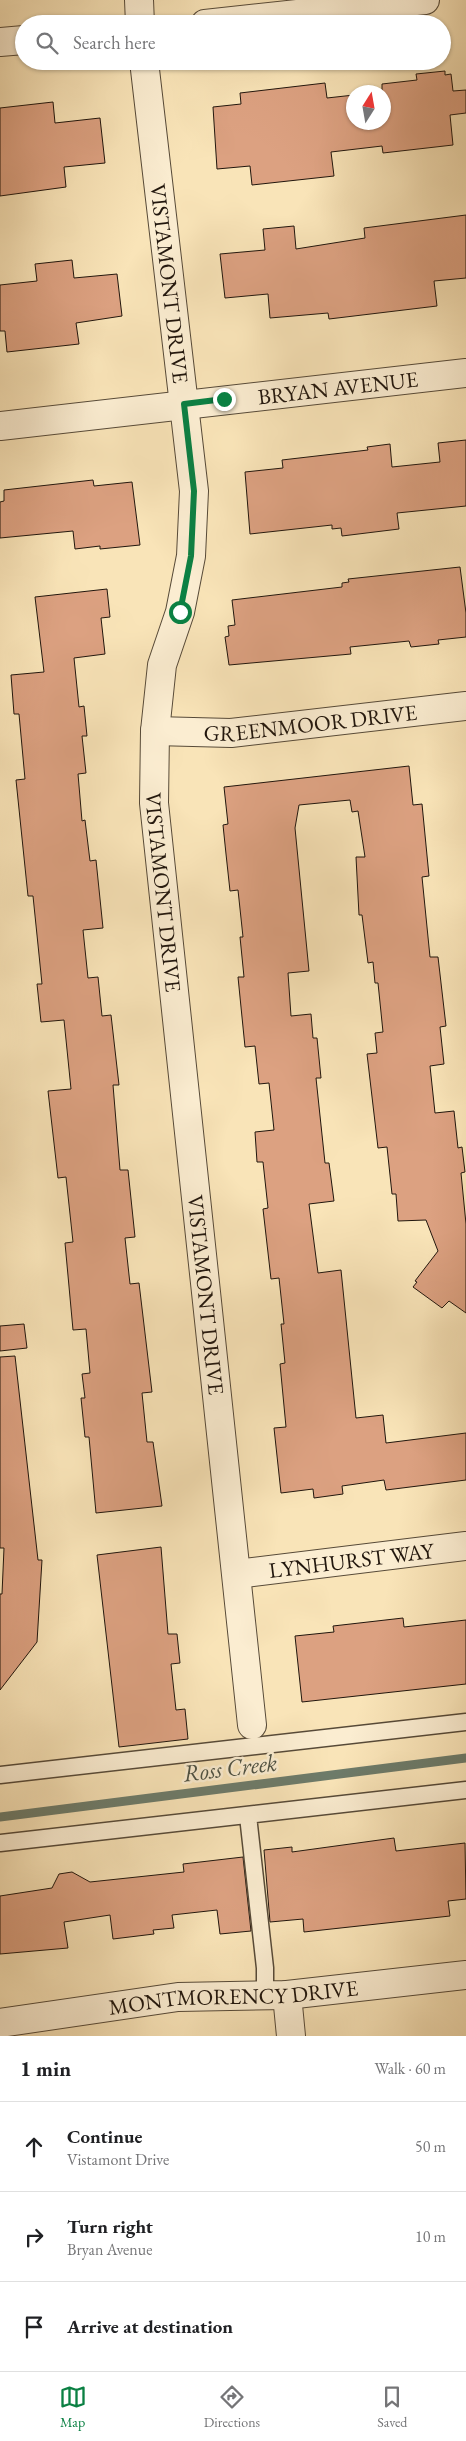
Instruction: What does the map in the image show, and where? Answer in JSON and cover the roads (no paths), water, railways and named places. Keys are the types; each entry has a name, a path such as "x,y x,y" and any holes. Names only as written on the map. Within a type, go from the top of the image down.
{"street":[{"path":"139,0 140,15"},
{"path":"284,15 425,0"},
{"path":"0,42 15,41"},
{"name":"VISTAMONT DRIVE","path":"145,70 194,491 191,556 180,612 162,665 155,731 154,803 252,1725"},
{"name":"BRYAN AVENUE","path":"0,426 466,372"},
{"name":"GREENMOOR DRIVE","path":"155,731 231,733 466,706"},
{"name":"LYNHURST WAY","path":"237,1574 466,1546"},
{"name":"MONTMORENCY DRIVE","path":"0,2023 178,1997 276,1995 466,1975"},
{"path":"276,1995 292,2036"}],"lane":[{"path":"0,1776 466,1722"},
{"path":"0,1843 466,1790"},
{"path":"248,1816 264,1968 276,1995"}],"waterway":[{"name":"Ross Creek","path":"0,1817 466,1758"}]}
